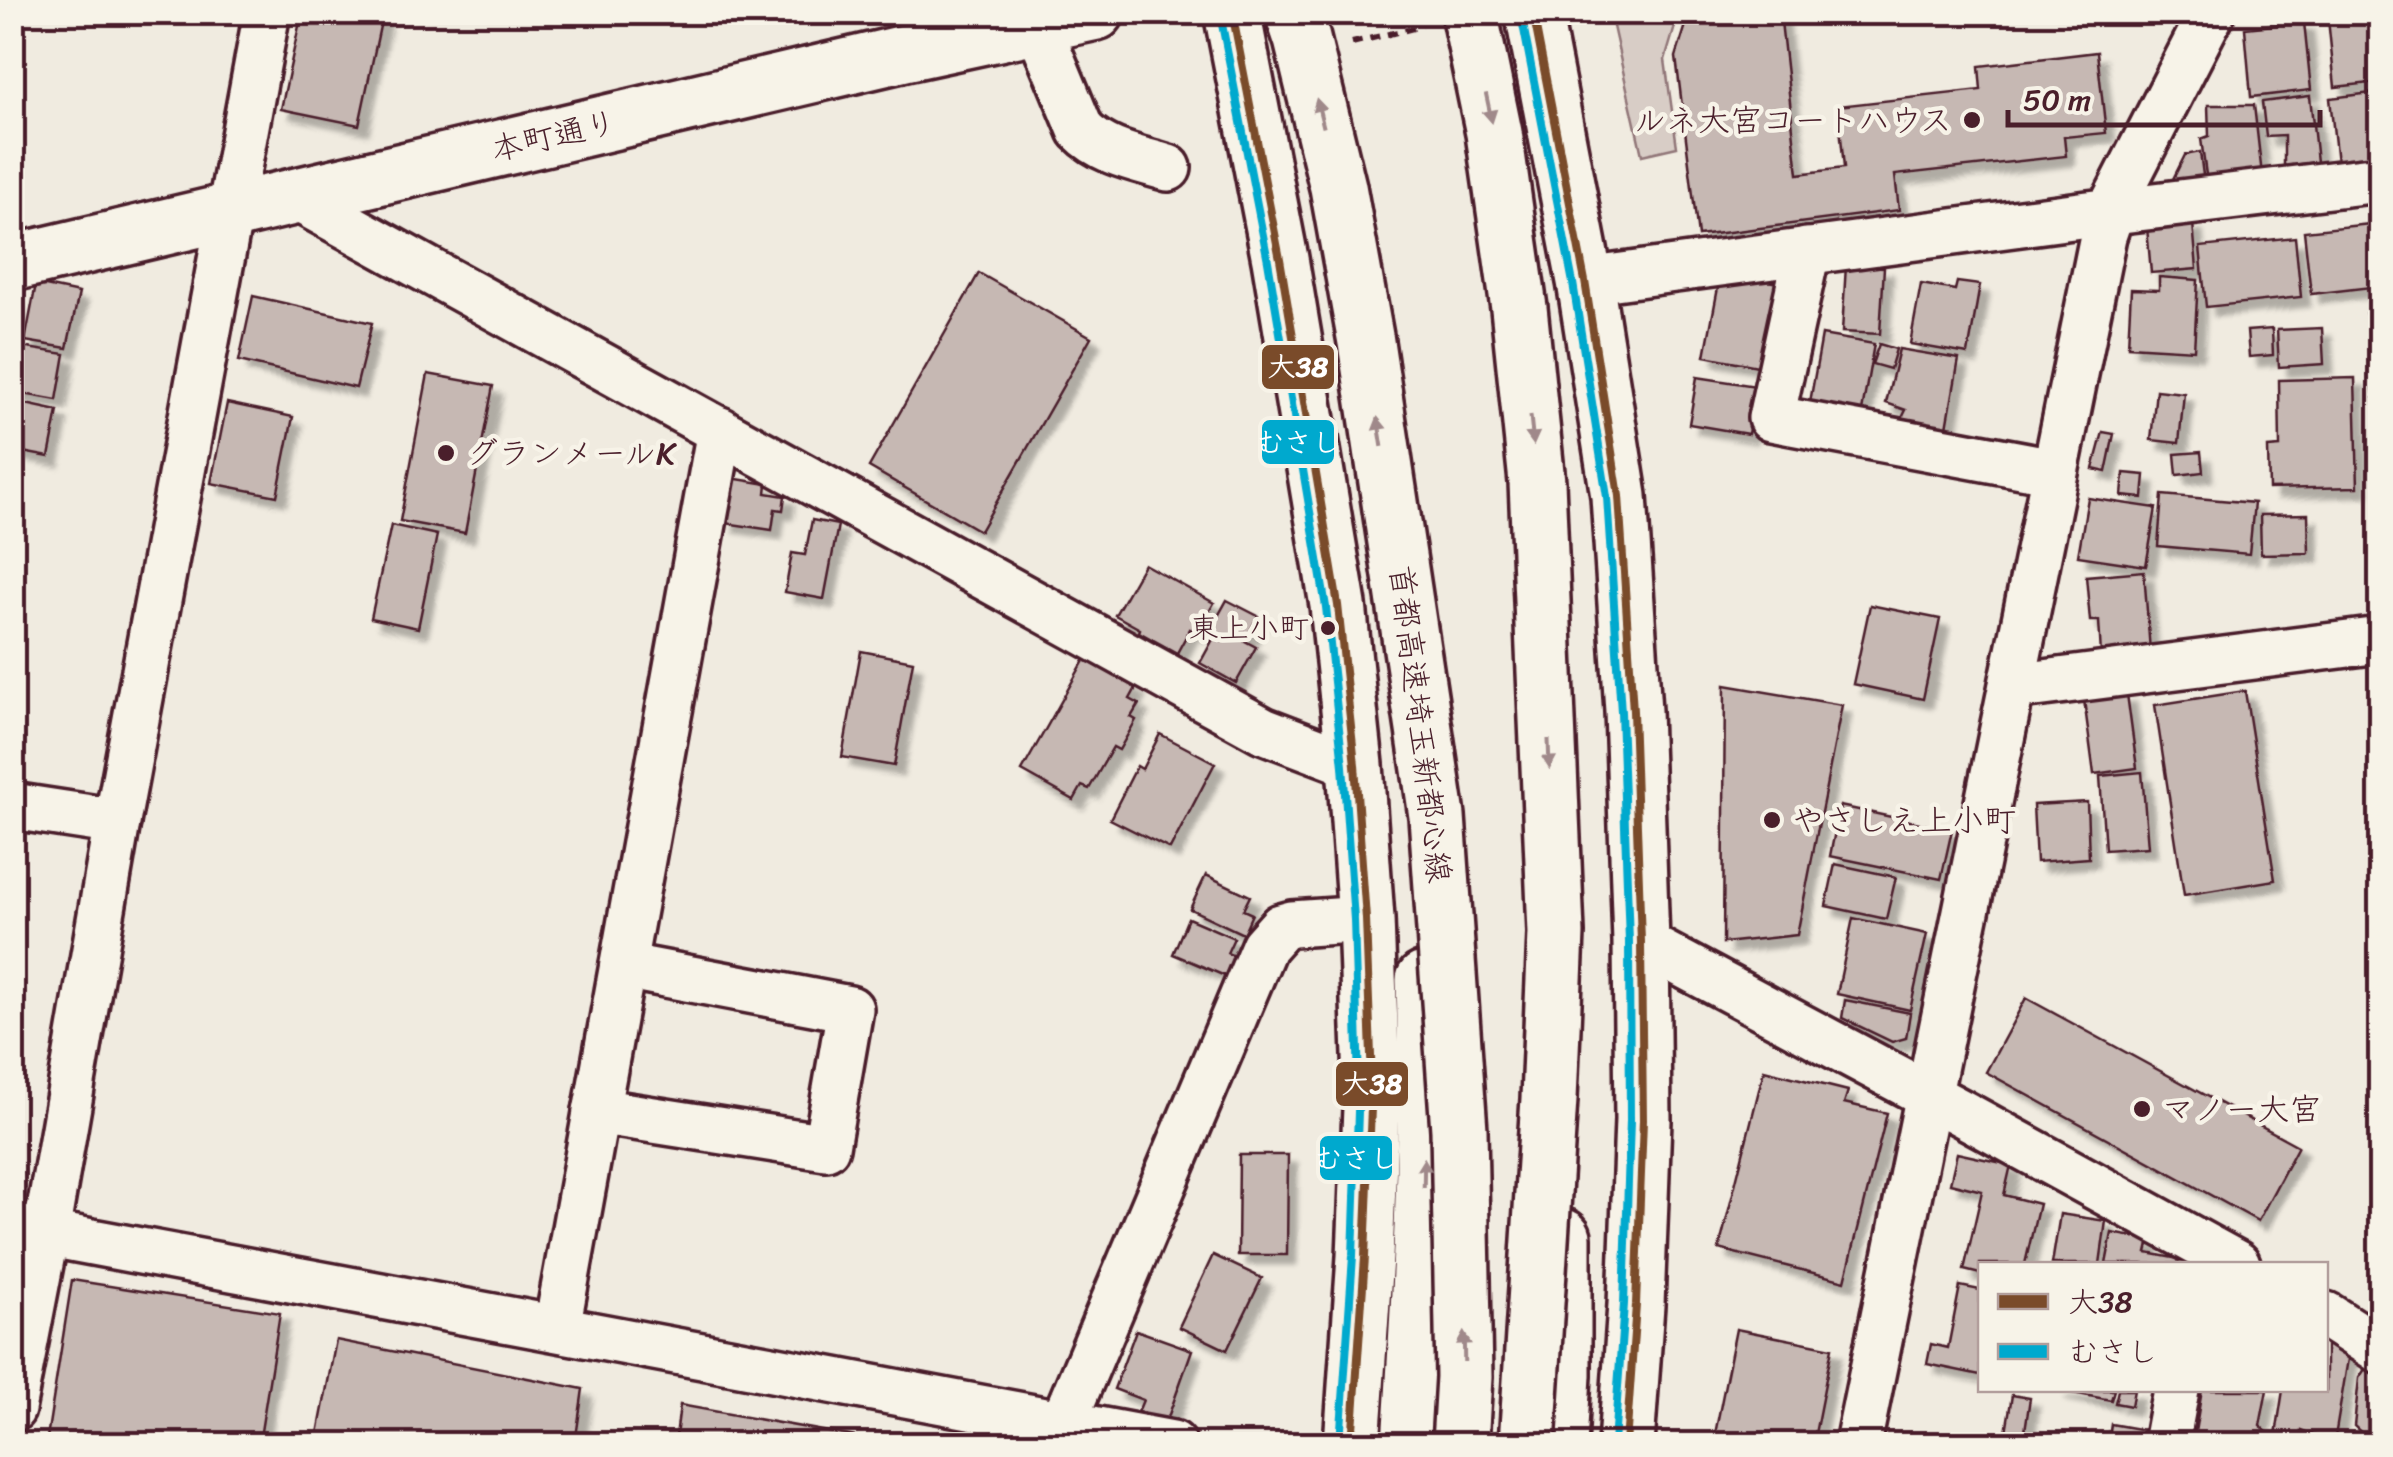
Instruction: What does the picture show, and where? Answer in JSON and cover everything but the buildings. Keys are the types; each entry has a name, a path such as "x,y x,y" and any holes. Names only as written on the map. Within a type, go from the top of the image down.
{"main road":[{"name":"本町通り","path":"12,262 1096,12"},
{"path":"1232,12 1280,259 1331,566 1355,765 1372,1083 1366,1258 1352,1444"},
{"name":"首都高速埼玉新都心線","path":"1293,12 1338,187 1366,342 1438,835 1459,1130 1464,1377 1460,1444"},
{"path":"1533,12 1585,280 1618,496 1633,711 1643,1120 1626,1444"},
{"path":"1454,17 1494,134 1520,308 1537,482 1556,932 1550,1099 1527,1444"},
{"path":"1389,493 1399,687 1420,891 1426,1056 1421,1270 1410,1444"},
{"path":"1550,1099 1563,1238 1560,1444"}],"street":[{"path":"12,1410 29,1230 117,822 267,12"},
{"path":"1858,1444 2103,236 2111,212 2212,12"},
{"path":"1038,26 1081,130 1118,152 1168,168"},
{"path":"1585,280 2380,178"},
{"path":"295,197 1263,730 1355,765"},
{"path":"1807,251 1771,418 2054,470"},
{"path":"557,1328 720,430"},
{"path":"2012,688 2380,640"},
{"path":"12,806 117,822"},
{"path":"1058,1434 1264,946 1281,927 1292,924 1366,919"},
{"path":"1641,942 1929,1095 2213,1258"},
{"path":"596,1111 826,1147 850,1009 622,966"},
{"path":"29,1230 557,1328 1058,1434 1173,1444"},
{"path":"2328,1316 2380,1350"},
{"path":"2166,1444 2176,1392"}],"path":[{"path":"1344,45 1454,17"}],"shaded area":[{"path":"1610,13 1679,13 1665,60 1677,147 1642,155"}],"transit line":[{"name":"大38","path":"1232,12 1280,259 1338,605 1355,765 1372,1083 1352,1444"},
{"name":"大38","path":"1533,12 1585,281 1619,496 1633,711 1643,1120 1626,1444"},
{"name":"むさし","path":"1220,14 1268,261 1326,607 1343,766 1354,920 1359,1083 1353,1256 1340,1443"},
{"name":"むさし","path":"1521,14 1573,283 1607,497 1621,712 1630,1120 1624,1304 1614,1443"}],"place":[{"name":"ルネ大宮コートハウス","path":"1972,120"},
{"name":"グランメールK","path":"446,453"},
{"name":"東上小町","path":"1328,628"},
{"name":"やさしえ上小町","path":"1772,820"},
{"name":"マノー大宮","path":"2142,1109"}]}
